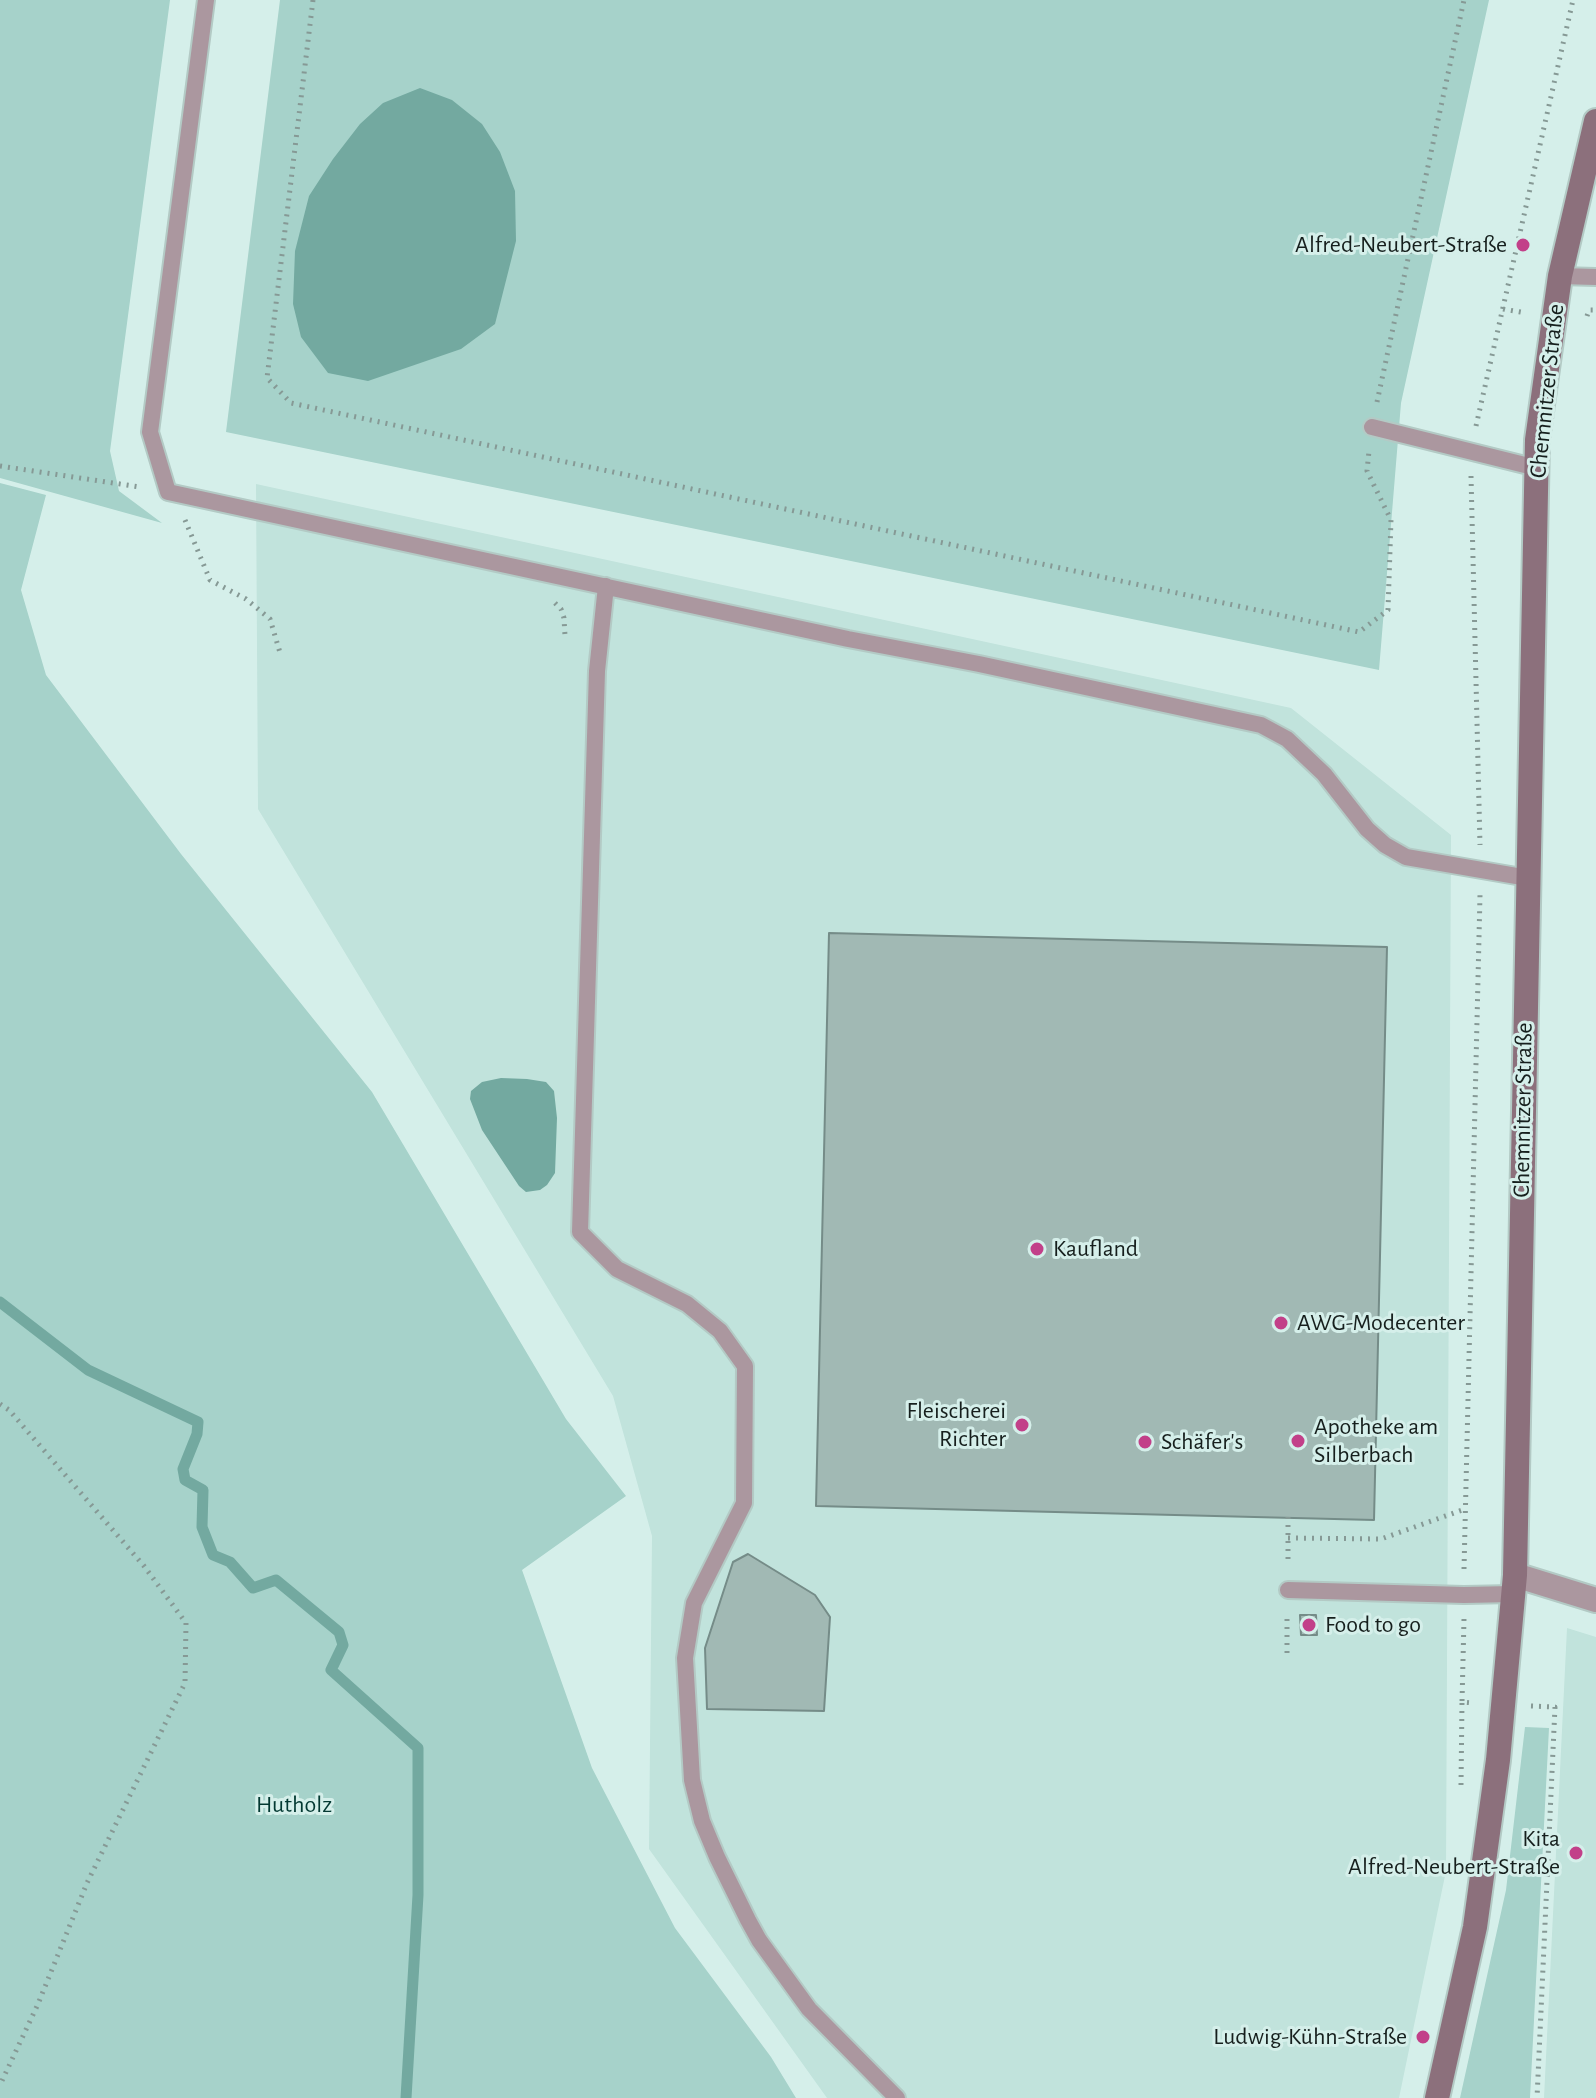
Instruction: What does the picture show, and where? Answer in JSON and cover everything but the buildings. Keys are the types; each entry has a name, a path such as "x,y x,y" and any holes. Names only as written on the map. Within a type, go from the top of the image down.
{"street":[{"name":"Chemnitzer Straße","path":"1437,2098 1475,1927 1498,1760 1514,1584 1537,440 1560,276 1595,130"},
{"path":"1514,1584 1596,1600"}],"lane":[{"path":"206,0 150,432 168,492 1261,725 1287,739 1324,774 1367,829 1385,845 1406,857 1528,878"},
{"path":"1560,276 1596,277"},
{"path":"1372,427 1537,468"},
{"path":"606,586 597,671 580,1232 617,1269 687,1304 720,1331 745,1366 744,1503 694,1603 685,1658 692,1780 702,1821 717,1857 759,1940 809,2009 897,2098"},
{"path":"1288,1590 1464,1595 1514,1584"}],"path":[{"path":"313,0 267,378 291,403 1359,632 1388,610 1391,520 1367,471 1372,427 1464,0"},
{"path":"1561,57 1573,0"},
{"path":"0,466 148,489 141,478"},
{"path":"190,517 183,514 210,580 246,599 270,619 281,656"},
{"path":"550,599 561,609 565,636"},
{"path":"0,1404 9,1410 144,1566 186,1623 185,1683 87,1883 38,2004 0,2085"},
{"path":"1288,1538 1381,1539 1466,1509"},
{"path":"1503,1704 1555,1707 1537,2098"}],"shaded area":[{"path":"420,88 452,100 482,124 500,152 515,191 516,241 495,324 461,349 368,381 328,373 301,337 293,304 295,251 309,196 360,124 383,103"},
{"path":"256,484 1291,708 1451,835 1446,1871 1399,2098 827,2098 649,1849 652,1536 613,1396 258,809"},
{"path":"501,1078 546,1082 554,1091 557,1118 555,1173 540,1190 526,1192 519,1186 482,1130 470,1099 471,1091 482,1082"},
{"name":"Kita Alfred-Neubert-Straße","path":"1567,1628 1596,1637 1596,2098 1544,2098"}],"green space":[{"path":"0,0 170,0 110,451 119,491 162,523 0,478"},
{"path":"280,0 1489,0 1401,403 1379,670 226,432"},
{"name":"Hutholz","path":"0,483 46,495 21,590 46,675 181,854 372,1092 566,1419 626,1496 522,1570 592,1768 675,1928 771,2057 796,2098 0,2098"},
{"path":"1525,1727 1549,1728 1530,2098 1460,2098 1506,1890"}],"waterway":[{"path":"0,1302 88,1370 198,1422 197,1434 183,1469 185,1480 203,1490 202,1527 213,1555 230,1562 253,1588 276,1580 339,1632 343,1645 331,1670 418,1748 418,1895 406,2098"}],"place":[{"name":"Alfred-Neubert-Straße","path":"1523,245"},
{"name":"Kaufland","path":"1037,1249"},
{"name":"AWG-Modecenter","path":"1281,1323"},
{"name":"Fleischerei Richter","path":"1022,1425"},
{"name":"Apotheke am Silberbach","path":"1298,1441"},
{"name":"Schäfer's","path":"1145,1442"},
{"name":"Food to go","path":"1309,1625"},
{"name":"Kita Alfred-Neubert-Straße","path":"1576,1853"},
{"name":"Ludwig-Kühn-Straße","path":"1423,2037"}]}
